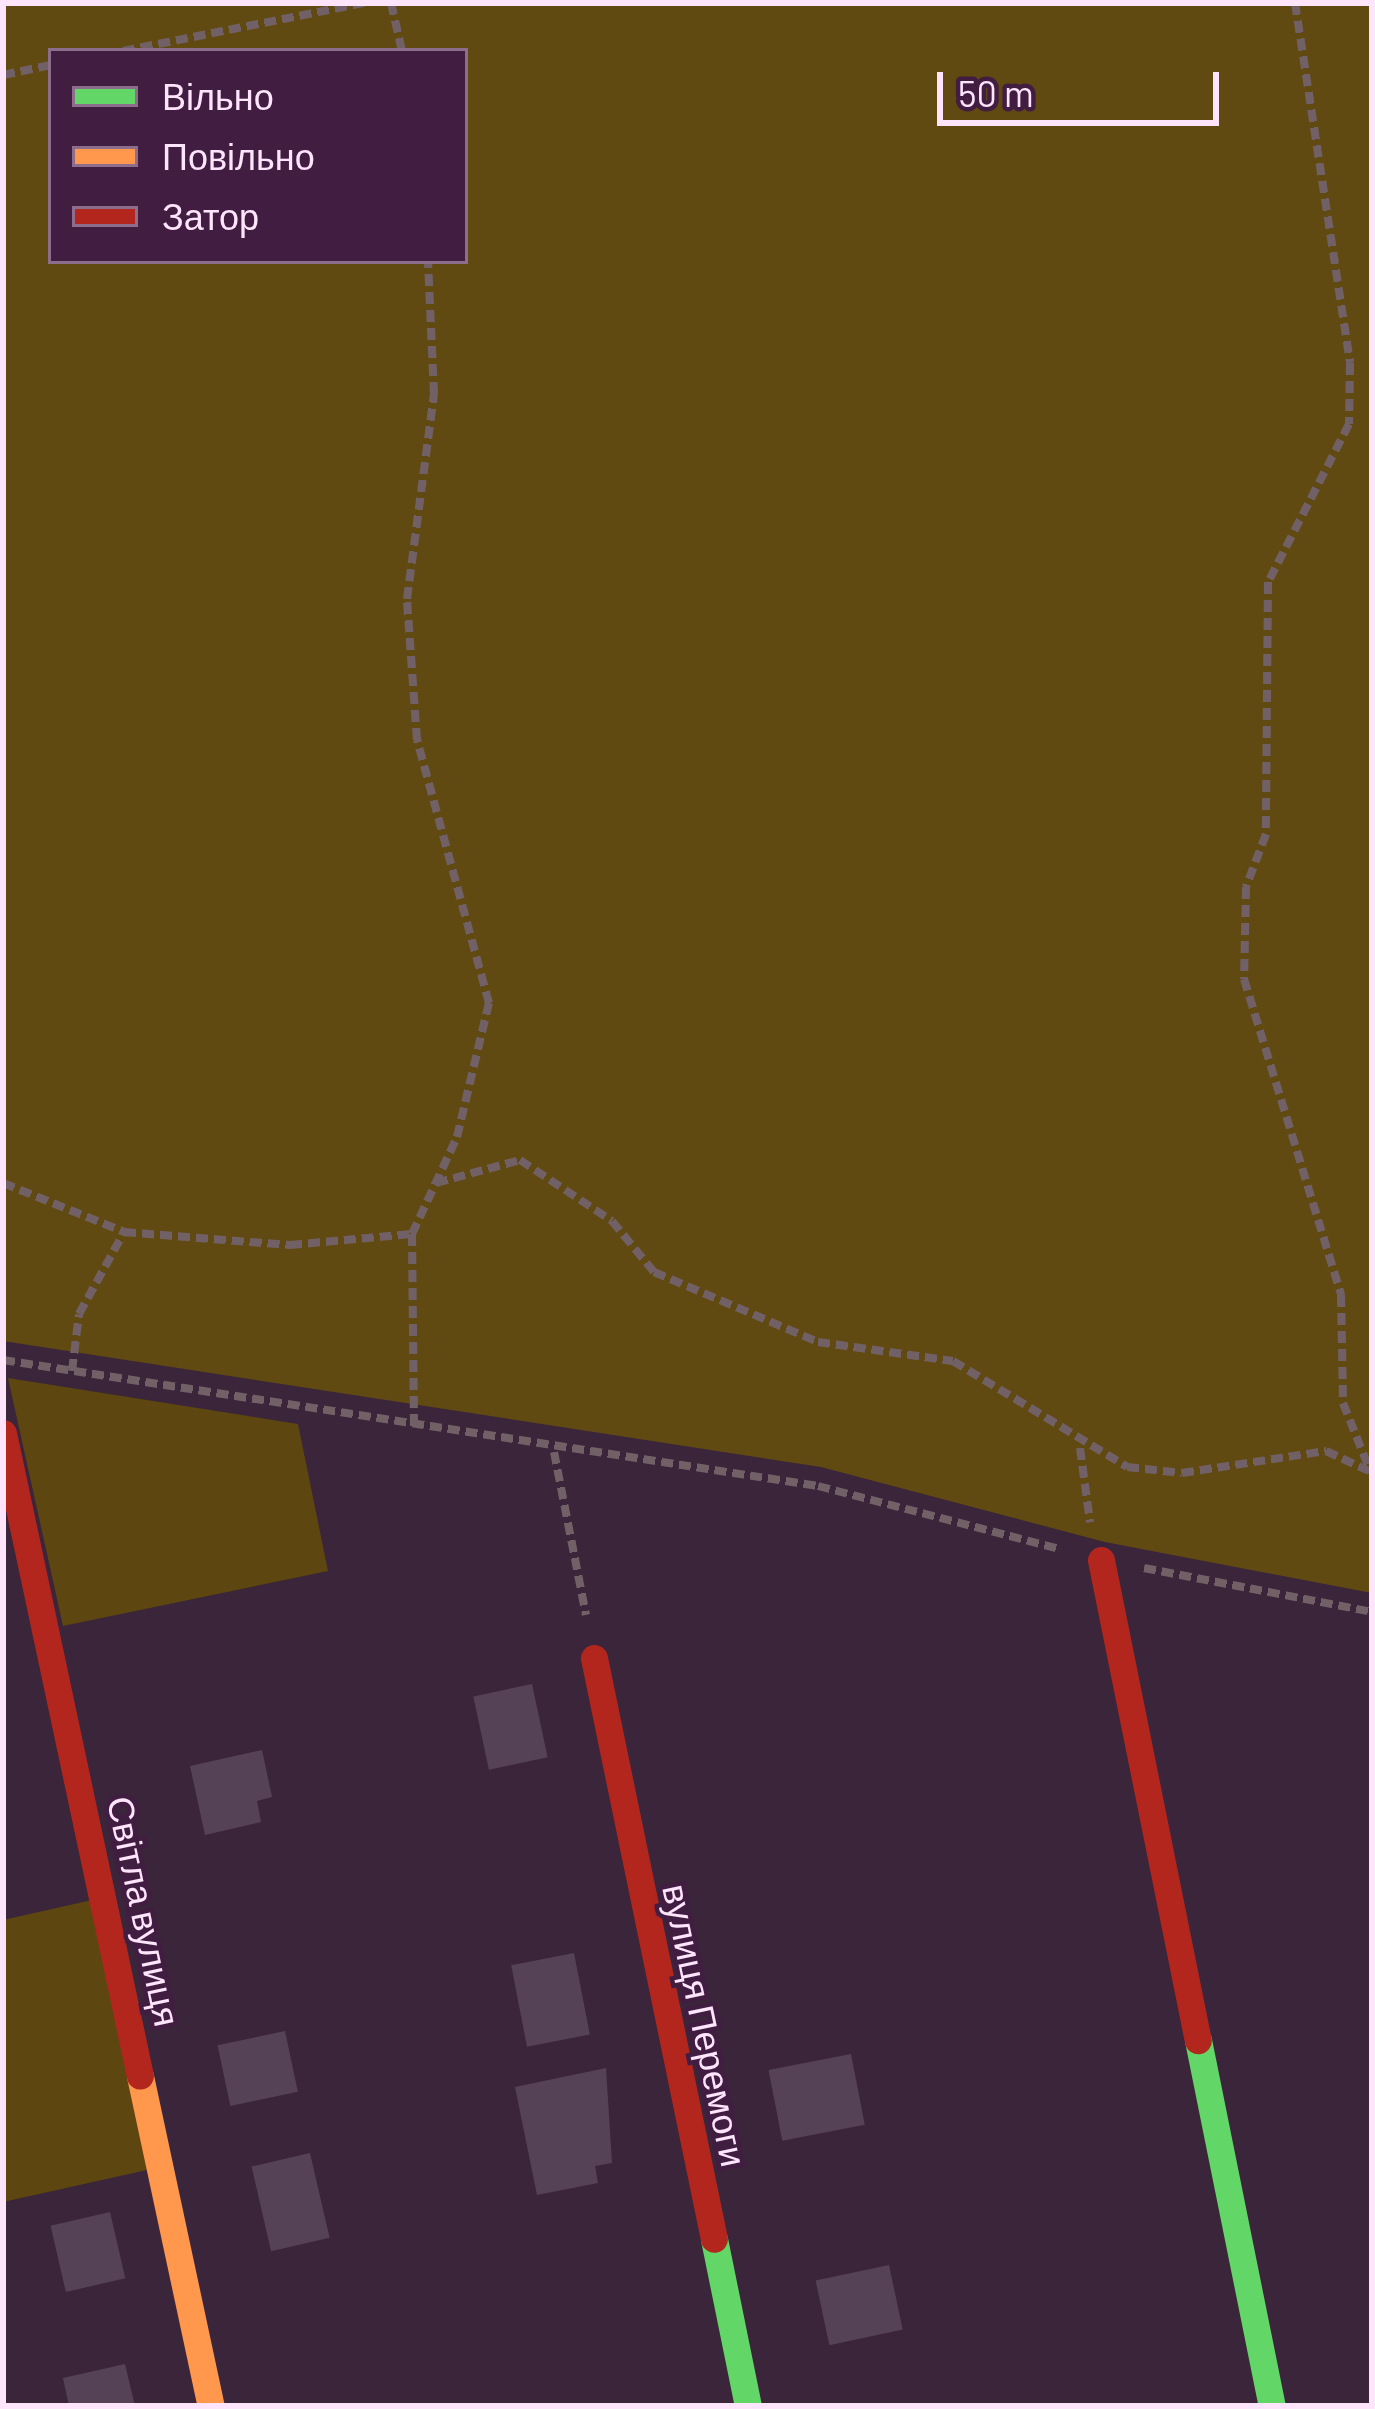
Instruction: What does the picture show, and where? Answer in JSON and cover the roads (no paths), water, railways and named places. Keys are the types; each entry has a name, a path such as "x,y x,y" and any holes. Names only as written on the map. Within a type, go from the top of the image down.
{"street":[{"name":"Світла вулиця","path":"3,1433 211,2406"},
{"path":"1101,1560 1272,2406"},
{"name":"вулиця Перемоги","path":"594,1658 748,2406"}]}
